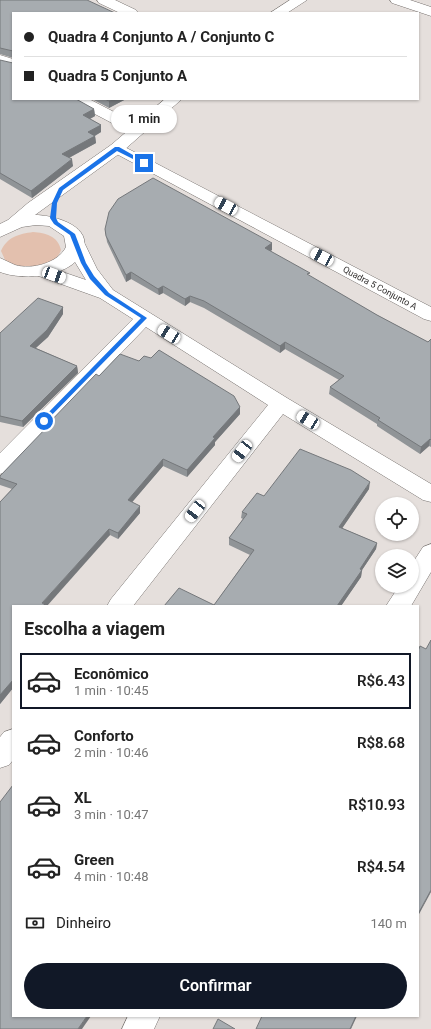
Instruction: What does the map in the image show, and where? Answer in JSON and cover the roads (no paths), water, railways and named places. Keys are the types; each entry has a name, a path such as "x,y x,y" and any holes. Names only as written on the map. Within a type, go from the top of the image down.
{"street":[{"path":"104,0 129,12"},
{"path":"270,12 276,0"},
{"path":"279,12 300,0"},
{"path":"404,1 431,12"},
{"path":"0,59 12,65"},
{"path":"79,100 137,130"},
{"path":"5,228 117,148 173,100"},
{"name":"Quadra 5 Conjunto A","path":"117,148 431,315"},
{"path":"56,223 52,211 61,189"},
{"path":"5,228 43,220 56,223 66,228 75,240 83,263 92,277 107,294"},
{"path":"0,264 14,270 28,272 42,271 66,260 72,254 75,240"},
{"path":"42,271 107,294 280,403 431,494"},
{"path":"0,466 144,318"},
{"path":"121,605 280,403"},
{"path":"419,572 431,553"},
{"path":"399,605 406,593"},
{"path":"0,757 12,741"},
{"path":"137,1029 144,1017"}]}
